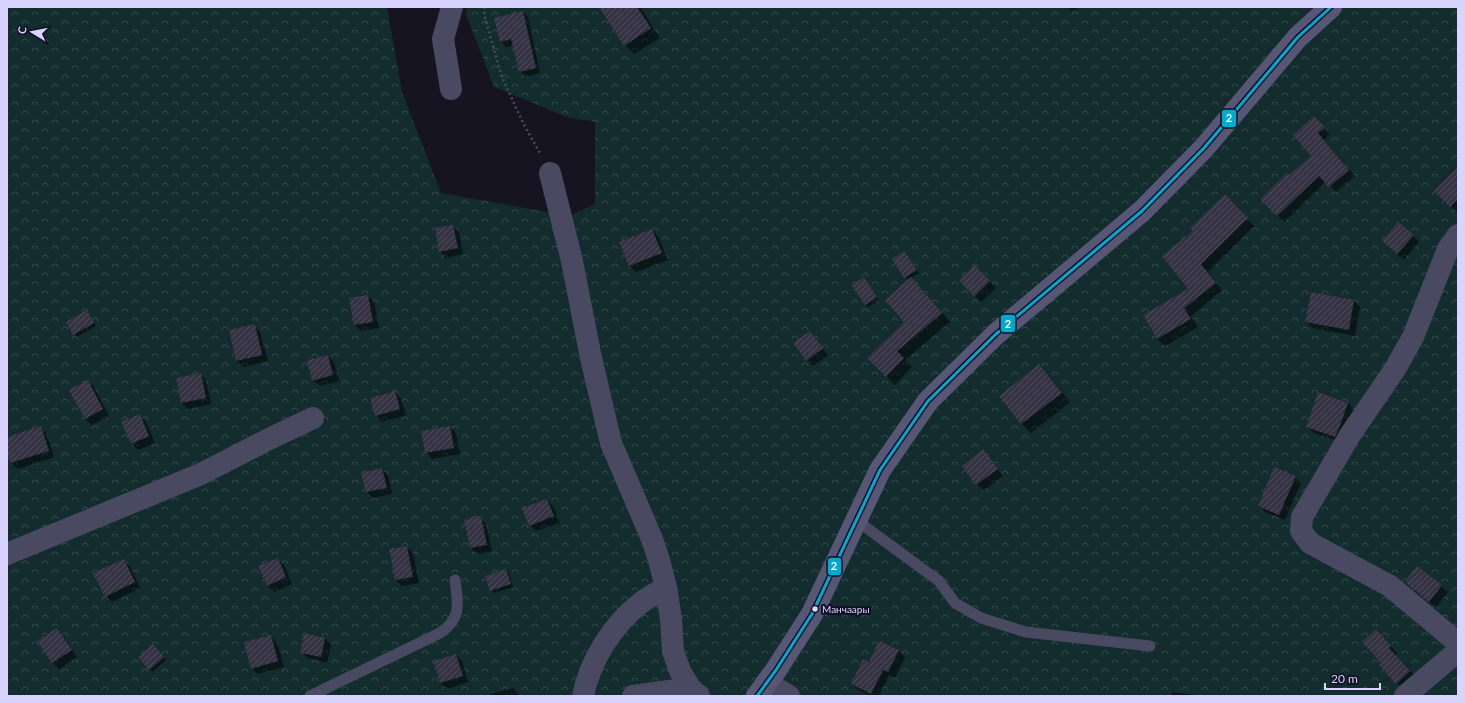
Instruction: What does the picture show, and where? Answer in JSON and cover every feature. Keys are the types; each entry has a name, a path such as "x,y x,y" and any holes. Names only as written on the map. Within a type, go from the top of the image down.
{"main road":[{"path":"762,689 812,614 880,470 928,402 996,334 1142,211 1204,148 1298,37 1331,7"}],"street":[{"path":"451,89 443,39 452,7"},
{"path":"550,173 572,261 591,358 611,443 652,539 666,587 671,619 673,651 680,671 694,692 633,696"},
{"path":"1455,247 1413,337 1395,369 1350,435 1310,504 1302,518 1301,531 1310,543 1390,586 1458,643"},
{"path":"7,554 201,474 313,418"},
{"path":"583,696 586,683 599,653 611,633 624,618 642,602 666,587"},
{"path":"1406,696 1458,651"},
{"path":"762,689 790,696"}],"lane":[{"path":"856,520 939,581 955,603 981,618 1026,632 1150,646"},
{"path":"310,696 440,633 449,627 458,610 455,580"}],"path":[{"path":"484,7 485,18 502,78 523,124 550,173"}],"green space":[{"path":"7,7 387,7 402,92 441,193 570,216 595,204 595,122 567,117 494,87 466,14 467,7 1069,7 1071,11 1081,7 1458,7 1458,696 7,696"}],"building":[{"path":"599,7 637,7 651,28 624,46"},
{"path":"523,11 536,68 519,72 511,39 500,42 494,18"},
{"path":"1314,116 1325,127 1318,133 1349,170 1329,187 1319,176 1277,216 1260,199 1287,173 1289,175 1311,156 1293,135"},
{"path":"1458,167 1458,199 1450,207 1434,191"},
{"path":"1225,194 1248,218 1201,264 1216,283 1184,308 1191,319 1157,339 1143,315 1188,289 1162,256 1193,231 1190,228"},
{"path":"1398,222 1414,235 1397,254 1382,241"},
{"path":"453,225 458,248 439,252 435,228"},
{"path":"652,229 662,253 629,266 619,242"},
{"path":"904,251 917,270 904,278 892,259"},
{"path":"975,265 990,281 974,297 959,280"},
{"path":"864,277 877,297 865,305 852,286"},
{"path":"911,277 942,313 897,351 904,358 886,377 867,358 904,322 885,300"},
{"path":"1311,292 1354,300 1349,330 1305,322"},
{"path":"368,295 373,322 354,325 349,298"},
{"path":"87,310 94,323 73,335 66,322"},
{"path":"255,324 262,355 236,361 229,330"},
{"path":"810,331 823,348 806,361 793,343"},
{"path":"328,355 333,375 312,381 307,360"},
{"path":"1039,364 1062,393 1021,424 999,396"},
{"path":"201,373 206,398 181,403 176,378"},
{"path":"88,380 103,409 85,419 69,390"},
{"path":"395,391 400,409 375,416 370,398"},
{"path":"1318,392 1348,403 1335,437 1306,427"},
{"path":"140,414 149,436 131,444 121,422"},
{"path":"41,426 49,451 10,463 7,453 7,437"},
{"path":"450,426 454,448 425,453 421,431"},
{"path":"983,449 998,469 976,485 962,466"},
{"path":"1274,467 1296,476 1279,515 1258,506"},
{"path":"382,468 387,488 366,492 361,473"},
{"path":"547,499 554,516 529,526 522,508"},
{"path":"481,516 487,545 470,548 464,520"},
{"path":"407,546 413,577 395,580 389,549"},
{"path":"278,558 286,577 267,586 258,566"},
{"path":"124,559 135,582 105,597 93,573"},
{"path":"1417,566 1442,585 1429,602 1405,582"},
{"path":"506,569 511,584 490,591 485,576"},
{"path":"57,628 72,650 52,663 37,641"},
{"path":"1376,629 1391,646 1389,648 1410,671 1396,684 1379,665 1381,663 1362,642"},
{"path":"304,633 325,638 321,657 300,653"},
{"path":"271,635 278,661 251,669 244,642"},
{"path":"879,641 899,650 888,672 883,670 871,694 851,684 863,659 869,662"},
{"path":"153,644 164,657 149,670 138,657"},
{"path":"456,654 463,676 440,683 433,661"}],"transit line":[{"name":"2","path":"757,696 776,670 812,614 880,470 928,401 996,334 1142,211 1204,148 1298,37 1331,7"}],"place":[{"name":"Манчаары","path":"815,609"}]}
